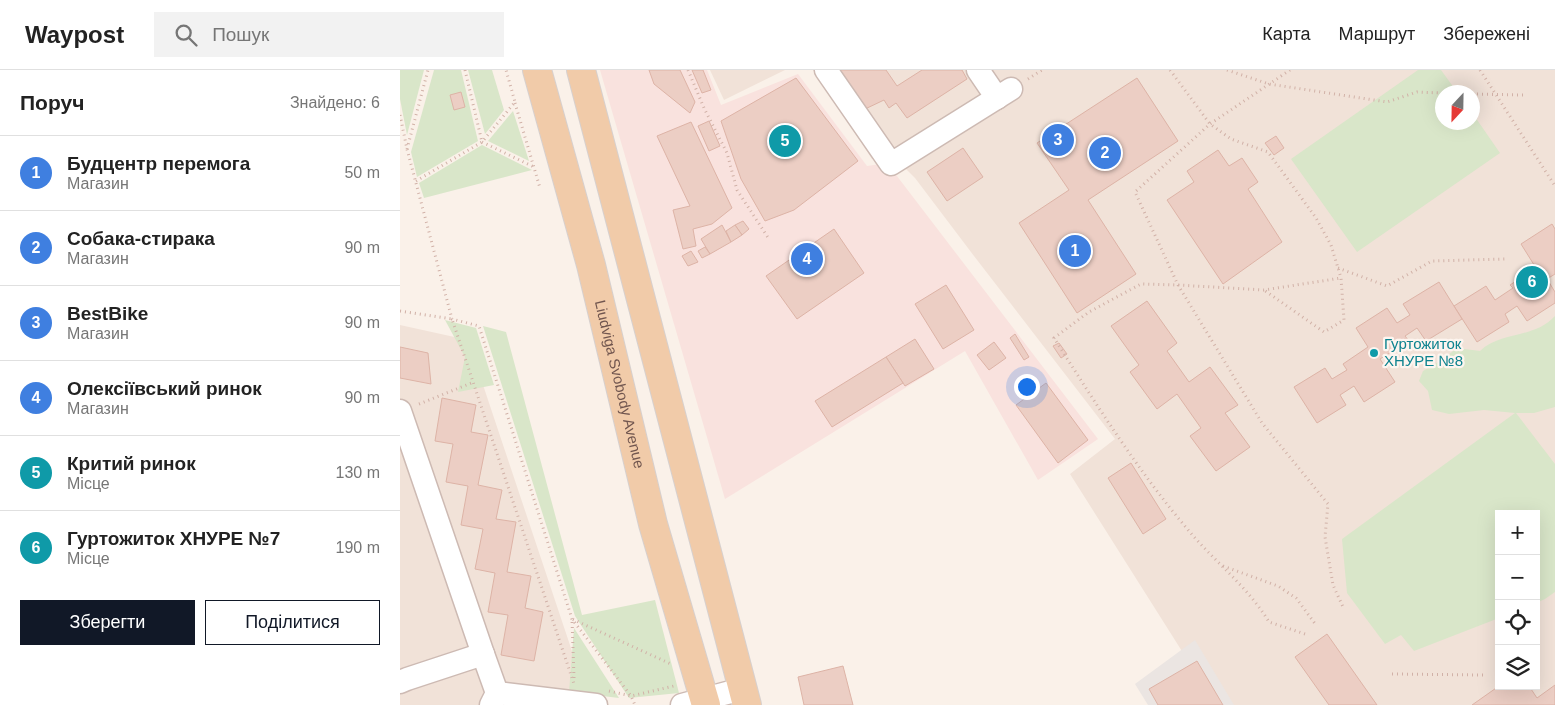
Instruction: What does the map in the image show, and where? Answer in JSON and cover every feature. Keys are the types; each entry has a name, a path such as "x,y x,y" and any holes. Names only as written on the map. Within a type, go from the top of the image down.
{"main road":[{"name":"Liudviga Svobody Avenue","path":"537,70 591,264 695,703"},
{"path":"581,70 745,697"}],"lane":[{"path":"826,70 891,164 1004,93 978,70"},
{"path":"408,408 483,654 494,699 600,698"},
{"path":"400,682 483,654"},
{"path":"695,703 745,697"}],"path":[{"path":"407,149 428,70"},
{"path":"465,70 482,142"},
{"path":"506,70 540,188"},
{"path":"688,70 704,108 727,153 737,190 769,239"},
{"path":"1170,70 1210,124 1231,139 1268,152 1316,218 1331,245 1341,278 1344,320 1324,332 1264,290"},
{"path":"1227,70 1270,84 1387,102 1417,92 1435,93"},
{"path":"1290,70 1210,124 1135,192 1178,284 1262,423 1328,504 1325,537 1333,585 1343,607"},
{"path":"1480,70 1555,186"},
{"path":"1480,94 1523,95"},
{"path":"416,181 482,142 515,102"},
{"path":"400,115 407,149 452,319 574,684 572,619 479,326 452,319 400,311"},
{"path":"482,142 534,167"},
{"path":"1338,268 1387,286 1432,261 1505,260"},
{"path":"1305,634 1269,622 1259,605 1206,550 1177,516 1105,420 1054,338 1089,312 1141,284 1178,284 1264,290 1341,278"},
{"path":"408,408 474,382"},
{"path":"1220,564 1278,586 1296,598 1316,625"},
{"path":"572,619 676,666"},
{"path":"572,619 631,696 634,705"},
{"path":"1392,674 1483,675"},
{"path":"600,698 631,696 680,684 695,703"}],"shaded area":[{"path":"600,70 707,70 721,105 798,74 867,166 887,163 1098,439 1038,480 965,351 725,499"},
{"path":"710,70 785,70 724,100"},
{"path":"813,70 1555,70 1555,705 1216,705 1070,474 1115,439 915,178 895,158 872,159"},
{"path":"400,325 468,340 590,705 400,705"},
{"path":"1195,640 1234,705 1148,705 1135,684"}],"green space":[{"path":"400,70 424,70 407,135 400,99"},
{"path":"434,70 461,70 478,141 417,177 411,152"},
{"path":"468,70 492,70 504,110 485,134"},
{"path":"1418,70 1441,70 1452,85 1435,85 1435,130 1480,130 1480,124 1500,153 1357,252 1291,159"},
{"path":"513,111 529,161 488,141"},
{"path":"482,145 532,170 424,198 419,183"},
{"path":"1555,316 1555,407 1534,413 1516,413 1555,464 1555,592 1540,601 1540,510 1495,510 1495,620 1414,651 1401,635 1385,644 1347,593 1342,539 1515,413 1484,410 1449,414 1432,410 1428,391 1419,381 1423,371 1457,348 1480,351 1498,340 1528,332 1547,323"},
{"path":"445,320 476,328 494,385 458,392 465,357"},
{"path":"483,326 506,332 582,615 655,600 679,693 629,698 575,616"},
{"path":"574,628 619,698 569,692"}],"building":[{"path":"649,70 680,70 695,102 690,113 654,84"},
{"path":"692,70 703,70 711,90 702,93"},
{"path":"838,70 886,70 897,86 922,70 962,70 967,79 907,118 896,103 889,108 884,100 863,110"},
{"path":"796,78 858,161 794,210 765,221 741,179 721,121"},
{"path":"1137,78 1178,141 1088,200 1136,274 1077,313 1019,223 1069,190 1037,143"},
{"path":"461,92 465,107 454,110 450,95"},
{"path":"709,121 720,146 709,151 698,126"},
{"path":"691,122 732,208 712,224 693,229 696,246 683,249 673,210 690,206 657,136"},
{"path":"1276,136 1284,148 1274,155 1265,143"},
{"path":"963,148 983,177 947,201 927,172"},
{"path":"1218,150 1229,166 1242,158 1258,182 1248,189 1282,242 1223,284 1167,200 1194,182 1187,171"},
{"path":"743,221 749,229 742,235 735,225"},
{"path":"1552,224 1555,229 1555,274 1547,279 1555,292 1555,303 1527,321 1517,306 1505,314 1509,322 1477,342 1454,306 1486,286 1495,300 1513,288 1510,285 1536,268 1521,244"},
{"path":"722,225 731,242 710,254 701,239"},
{"path":"735,225 742,235 731,242 726,231"},
{"path":"834,229 864,273 797,319 766,276"},
{"path":"705,247 710,254 702,258 698,251"},
{"path":"691,251 698,262 688,266 682,256"},
{"name":"Гуртожиток ХНУРЕ №8","path":"1439,282 1462,319 1426,341 1417,328 1405,336 1409,341 1380,359 1395,382 1364,402 1354,386 1340,395 1346,405 1317,423 1294,387 1325,368 1332,379 1347,370 1343,364 1368,347 1356,328 1387,308 1397,323 1410,315 1403,304"},
{"path":"946,285 974,330 943,349 915,304"},
{"path":"1147,301 1177,343 1167,351 1189,382 1210,367 1238,405 1225,413 1250,447 1216,471 1190,436 1201,428 1177,394 1157,409 1130,372 1139,365 1111,326"},
{"path":"1015,334 1029,357 1024,360 1010,338"},
{"path":"915,339 934,369 905,386 886,357"},
{"path":"994,342 1006,358 989,370 977,355"},
{"path":"1059,343 1067,354 1061,358 1053,346"},
{"path":"400,347 428,353 431,384 400,378"},
{"path":"886,357 903,383 832,427 815,401"},
{"path":"1046,383 1088,440 1058,463 1016,405"},
{"path":"442,398 476,405 471,432 488,435 478,485 502,490 496,519 516,522 507,572 531,576 525,608 543,612 534,661 501,655 508,615 488,612 495,573 475,569 483,529 461,525 468,486 446,482 453,444 435,441"},
{"path":"1131,463 1166,519 1143,534 1108,478"},
{"path":"1327,634 1377,705 1329,705 1295,657"},
{"path":"1197,661 1223,705 1158,705 1149,689"},
{"path":"843,666 853,705 804,705 798,677"},
{"path":"1555,685 1555,705 1472,705 1495,689 1532,690 1537,698"}],"place":[{"name":"BestBike","path":"1058,140"},
{"name":"Критий ринок","path":"785,141"},
{"name":"Собака-стирака","path":"1105,153"},
{"name":"Будцентр перемога","path":"1075,251"},
{"name":"Олексіївський ринок","path":"807,259"},
{"name":"Гуртожиток ХНУРЕ №7","path":"1532,282"},
{"name":"Гуртожиток ХНУРЕ №8","path":"1374,353"}]}
